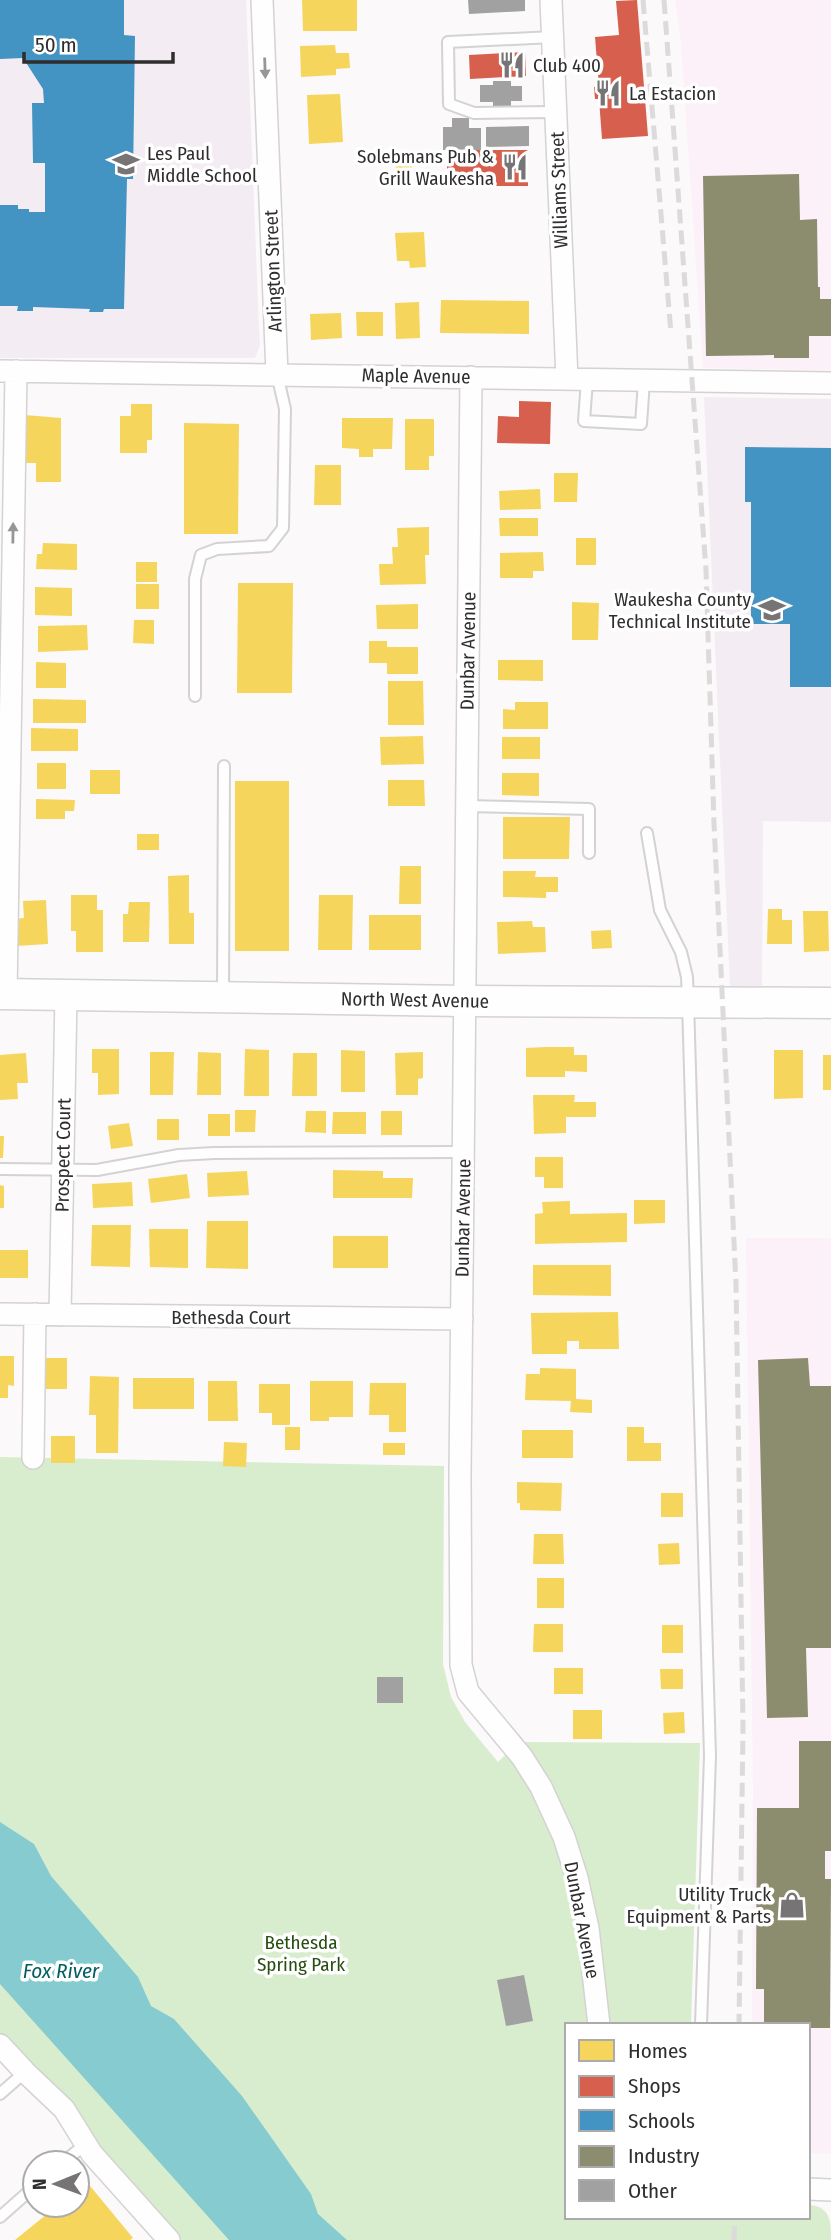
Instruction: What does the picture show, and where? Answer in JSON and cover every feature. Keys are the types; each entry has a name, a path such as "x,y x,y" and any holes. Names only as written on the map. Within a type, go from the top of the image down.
{"street":[{"name":"Arlington Street","path":"262,0 277,374"},
{"name":"Williams Street","path":"551,0 556,112 577,380"},
{"name":"Maple Avenue","path":"8,371 831,383"},
{"path":"3,994 8,371"},
{"name":"Dunbar Avenue","path":"471,377 460,1476 463,1677 467,1692 522,1757 541,1787 564,1837 577,1878 588,1928 599,2023"},
{"name":"North West Avenue","path":"3,994 831,1003"},
{"name":"Prospect Court","path":"60,1315 66,995"},
{"name":"Bethesda Court","path":"0,1314 462,1319"},
{"path":"33,1458 35,1314"},
{"path":"0,2045 64,2109 86,2144 169,2240"},
{"path":"810,2189 831,2190"}],"lane":[{"path":"553,37 448,42 449,104 474,113 556,112"},
{"path":"195,696 195,579 201,555 217,549 269,546 283,528 285,409 277,374"},
{"path":"577,380 584,421 641,424 644,381"},
{"path":"223,997 224,766"},
{"path":"466,806 589,809 589,853"},
{"path":"647,833 660,910 681,952 687,977 710,1756 701,2023"},
{"path":"0,1169 97,1170 179,1155 214,1153 464,1153"},
{"path":"0,2094 25,2072"},
{"path":"80,2149 86,2144"},
{"path":"0,2217 21,2198"}],"shaded area":[{"name":"Les Paul Middle School","path":"0,0 246,0 260,346 255,358 0,358"},
{"path":"675,0 831,0 831,370 703,368 681,44"},
{"name":"Waukesha County Technical Institute","path":"704,397 831,399 831,822 763,821 762,987 730,986"},
{"path":"746,1238 831,1238 831,2154 810,2153 810,2023 752,2023 753,1786"}],"green space":[{"name":"Bethesda Spring Park","path":"0,1457 444,1466 443,1664 451,1697 465,1722 498,1762 518,1742 700,1743 691,2023 565,2023 565,2219 810,2219 810,2205 821,2208 828,2216 831,2240 181,2240 90,2136 66,2096 35,2073 0,2033"}],"water":[{"name":"Fox River","path":"0,1822 34,1844 51,1876 138,1977 151,2006 174,2019 242,2096 311,2194 318,2214 347,2240 229,2240 0,1984"}],"building: Homes":[{"path":"302,0 357,0 357,31 303,31"},
{"path":"335,45 336,53 349,53 350,68 336,69 336,75 301,77 300,46"},
{"path":"340,94 343,142 309,144 307,95"},
{"path":"396,155 411,155 412,173 396,174"},
{"path":"424,232 426,267 410,268 409,261 397,261 395,233"},
{"path":"441,300 529,301 529,334 440,333"},
{"path":"419,302 420,338 396,339 395,303"},
{"path":"356,312 383,312 383,336 357,336"},
{"path":"341,313 342,338 311,340 310,314"},
{"path":"131,404 152,404 152,440 147,440 147,453 120,453 120,416 131,416"},
{"path":"25,415 61,418 61,482 36,482 36,463 25,463"},
{"path":"342,418 393,418 392,449 373,449 373,457 359,457 359,449 342,448"},
{"path":"405,419 434,419 434,456 429,456 429,470 405,470"},
{"path":"184,423 239,424 238,534 184,534"},
{"path":"315,465 341,465 341,505 314,505"},
{"path":"554,473 578,473 577,502 554,502"},
{"path":"540,489 541,509 500,510 499,491"},
{"path":"499,518 538,518 538,536 500,536"},
{"path":"429,527 429,555 425,555 426,584 380,585 379,564 393,564 392,547 398,547 397,528"},
{"path":"576,538 596,538 596,565 576,565"},
{"path":"43,543 77,544 77,570 36,569 37,554 42,554"},
{"path":"543,552 544,571 533,571 533,578 500,578 500,553"},
{"path":"136,562 157,562 157,582 136,582"},
{"path":"238,583 293,583 292,693 237,693"},
{"path":"136,584 159,584 159,609 136,609"},
{"path":"35,587 72,588 72,616 35,615"},
{"path":"572,602 599,603 598,640 572,640"},
{"path":"418,604 418,629 377,629 376,605"},
{"path":"134,620 154,620 154,644 133,643"},
{"path":"87,625 88,650 38,652 38,626"},
{"path":"369,641 387,641 387,647 418,647 418,674 387,674 387,663 369,663"},
{"path":"498,660 543,660 543,681 498,680"},
{"path":"36,662 66,663 66,688 36,688"},
{"path":"388,681 423,681 424,725 388,725"},
{"path":"33,699 86,700 86,723 33,723"},
{"path":"515,702 548,702 548,729 503,729 503,709 515,710"},
{"path":"31,728 78,729 78,751 31,751"},
{"path":"423,736 424,764 381,765 380,737"},
{"path":"502,737 540,737 540,759 502,759"},
{"path":"37,763 66,763 66,789 37,789"},
{"path":"90,770 120,770 120,794 90,794"},
{"path":"502,773 539,773 539,796 502,795"},
{"path":"388,780 424,780 425,806 388,806"},
{"path":"235,781 289,781 289,951 235,951"},
{"path":"36,799 75,800 74,811 65,811 65,819 36,819"},
{"path":"503,817 570,817 569,859 503,859"},
{"path":"137,834 159,834 159,850 137,850"},
{"path":"400,866 421,866 421,904 399,904"},
{"path":"503,871 536,871 535,877 558,877 558,892 546,892 546,898 503,897"},
{"path":"189,875 189,913 194,913 194,944 169,944 168,876"},
{"path":"71,895 97,895 97,910 103,910 103,952 76,952 76,931 71,931"},
{"path":"319,895 353,895 352,950 318,950"},
{"path":"46,900 48,944 16,946 15,919 24,918 23,901"},
{"path":"129,902 150,902 149,942 123,942 123,914 128,914"},
{"path":"768,909 782,909 782,920 792,920 792,944 767,944"},
{"path":"803,911 828,911 829,951 804,952"},
{"path":"369,915 421,915 421,950 369,950"},
{"path":"532,921 533,927 545,927 546,952 498,954 497,922"},
{"path":"611,930 612,948 592,949 591,931"},
{"path":"574,1047 574,1055 587,1055 587,1072 565,1071 565,1077 526,1077 526,1048"},
{"path":"92,1049 119,1049 119,1094 98,1095 98,1073 92,1073"},
{"path":"245,1049 269,1050 269,1096 244,1096"},
{"path":"341,1050 365,1051 365,1092 341,1092"},
{"path":"774,1050 803,1050 803,1098 774,1099"},
{"path":"150,1052 174,1052 173,1095 150,1095"},
{"path":"198,1052 221,1053 221,1095 197,1095"},
{"path":"423,1052 423,1078 418,1079 418,1095 396,1095 395,1053"},
{"path":"26,1053 28,1083 17,1083 18,1099 0,1100 0,1055"},
{"path":"293,1053 317,1053 317,1096 292,1096"},
{"path":"823,1055 831,1055 831,1090 823,1090"},
{"path":"533,1095 575,1095 574,1102 596,1102 596,1117 566,1117 566,1133 534,1134"},
{"path":"235,1110 256,1110 255,1132 235,1132"},
{"path":"306,1111 326,1111 326,1133 305,1132"},
{"path":"381,1111 402,1111 402,1135 381,1135"},
{"path":"333,1112 366,1112 366,1134 332,1134"},
{"path":"208,1114 230,1114 230,1136 208,1136"},
{"path":"157,1119 179,1119 179,1140 157,1140"},
{"path":"129,1123 133,1146 111,1149 108,1126"},
{"path":"0,1136 4,1136 3,1158 0,1158"},
{"path":"535,1157 563,1157 563,1188 544,1188 544,1177 535,1177"},
{"path":"333,1170 383,1171 383,1178 413,1178 412,1198 333,1198"},
{"path":"247,1171 249,1195 208,1197 207,1173"},
{"path":"187,1174 190,1198 151,1203 148,1179"},
{"path":"132,1182 133,1206 93,1208 92,1184"},
{"path":"0,1185 4,1186 4,1208 0,1208"},
{"path":"634,1200 665,1200 665,1223 634,1224"},
{"path":"570,1201 570,1214 627,1213 627,1242 535,1244 535,1214 543,1213 542,1202"},
{"path":"207,1221 248,1221 248,1269 206,1268"},
{"path":"92,1225 131,1225 130,1267 91,1266"},
{"path":"149,1229 188,1229 188,1268 150,1267"},
{"path":"333,1236 388,1236 388,1268 333,1268"},
{"path":"0,1250 28,1250 28,1278 0,1278"},
{"path":"533,1265 611,1265 611,1296 533,1295"},
{"path":"618,1312 619,1349 579,1349 579,1341 567,1341 567,1354 532,1354 531,1313"},
{"path":"0,1356 14,1356 14,1386 8,1385 8,1398 0,1398"},
{"path":"44,1358 67,1358 67,1389 44,1389"},
{"path":"540,1368 576,1369 576,1399 592,1400 592,1413 570,1412 571,1401 525,1400 526,1374 540,1374"},
{"path":"90,1376 119,1377 118,1453 96,1453 96,1415 89,1415"},
{"path":"133,1378 194,1378 194,1409 133,1409"},
{"path":"208,1381 237,1381 238,1421 208,1421"},
{"path":"310,1381 353,1381 353,1417 329,1417 329,1421 310,1421"},
{"path":"370,1383 406,1383 406,1432 389,1432 389,1415 369,1415"},
{"path":"259,1384 290,1384 290,1425 272,1425 272,1413 259,1413"},
{"path":"285,1427 300,1427 300,1450 285,1450"},
{"path":"627,1427 644,1427 644,1443 661,1443 661,1461 627,1461"},
{"path":"522,1430 573,1430 573,1458 522,1458"},
{"path":"51,1436 75,1436 75,1463 51,1463"},
{"path":"224,1442 247,1443 246,1467 223,1466"},
{"path":"383,1443 405,1443 405,1455 383,1455"},
{"path":"517,1482 562,1483 561,1511 520,1510 520,1503 517,1503"},
{"path":"661,1493 683,1493 683,1517 661,1517"},
{"path":"534,1534 563,1534 564,1564 533,1564"},
{"path":"679,1543 680,1564 659,1565 658,1544"},
{"path":"537,1578 564,1578 564,1608 537,1608"},
{"path":"534,1624 563,1624 563,1652 533,1652"},
{"path":"662,1625 683,1625 683,1653 662,1653"},
{"path":"554,1668 583,1668 583,1694 554,1694"},
{"path":"660,1669 683,1669 683,1689 661,1689"},
{"path":"573,1710 602,1710 602,1739 573,1739"},
{"path":"684,1712 685,1733 664,1734 663,1713"},
{"path":"91,2187 133,2238 130,2240 15,2240 41,2219 91,2219"}],"building: Shops":[{"path":"637,0 648,136 602,139 599,99 595,99 594,87 599,87 595,37 619,35 616,1"},
{"path":"525,52 526,76 470,79 469,55"},
{"path":"447,150 528,150 528,186 447,186"},
{"path":"519,401 551,402 550,444 497,443 498,416 519,417"}],"building: Schools":[{"path":"0,0 124,0 124,35 135,36 133,179 127,179 124,309 89,312 90,309 33,307 33,311 17,311 18,306 0,306 0,205 18,205 18,209 29,209 29,212 45,212 45,163 33,163 32,103 44,103 43,89 23,58 0,59"},
{"path":"745,447 831,448 831,687 790,687 790,624 751,624 751,502 745,502"}],"building: Industry":[{"path":"799,174 800,220 817,219 818,287 820,299 831,299 831,336 809,336 809,358 774,358 774,355 706,356 703,176"},
{"path":"808,1358 810,1386 831,1386 831,1648 806,1648 808,1717 767,1718 758,1360"},
{"name":"Utility Truck Equipment & Parts","path":"799,1741 831,1741 831,1851 825,1851 825,1879 831,1879 830,2028 810,2028 810,2023 764,2023 764,1989 756,1989 757,1808 799,1808"}],"building: Other":[{"path":"468,0 525,0 525,11 469,14"},
{"path":"493,81 511,81 511,86 522,86 522,101 511,101 511,106 493,106 493,102 480,102 480,85 493,85"},
{"path":"452,118 469,118 469,128 481,128 481,150 443,150 443,127 452,127"},
{"path":"529,126 529,146 486,147 486,127"},
{"path":"377,1677 403,1677 403,1703 377,1703"},
{"path":"524,1975 533,2021 506,2026 497,1980"}],"railway":[{"path":"643,0 671,333"},
{"path":"664,0 706,570 714,824 736,1284 743,1726 739,2023"},
{"path":"734,2240 735,2219"}],"place":[{"name":"Club 400","path":"512,65"},
{"name":"La Estacion","path":"608,93"},
{"name":"Les Paul Middle School","path":"126,164"},
{"name":"Solebmans Pub & Grill Waukesha","path":"515,167"},
{"name":"Waukesha County Technical Institute","path":"772,610"},
{"name":"Utility Truck Equipment & Parts","path":"792,1905"}]}
